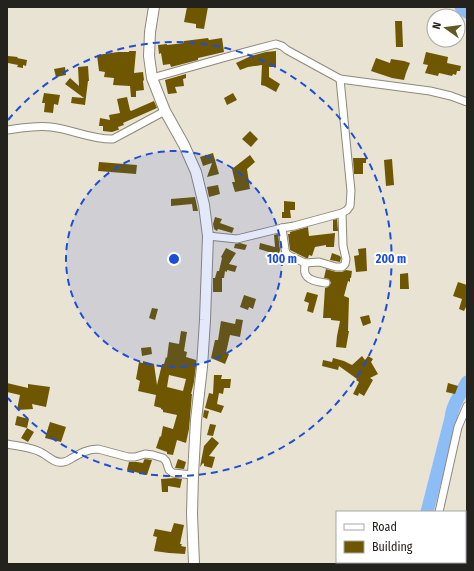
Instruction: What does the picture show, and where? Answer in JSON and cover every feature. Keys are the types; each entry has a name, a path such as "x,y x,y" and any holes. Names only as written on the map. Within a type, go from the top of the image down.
{"street":[{"path":"154,7 150,32 149,56 152,78 165,111 184,145 196,172 204,205 208,236 205,320 202,367 196,420 193,475 192,514 194,564"},
{"path":"152,78 224,57 276,44 340,79 430,91 467,102"},
{"path":"208,236 237,239 294,226 342,213 347,210 350,206 351,191 340,79"},
{"path":"7,130 50,126 113,139 165,111"},
{"path":"282,228 286,253 295,259 305,262 319,262 336,267 342,267 345,264 346,259 343,246 342,213"},
{"path":"305,262 305,273 307,276 311,279 326,283"},
{"path":"438,511 458,427 467,406"},
{"path":"7,444 38,451 51,460 60,462 64,462 84,452 94,449 128,457 150,454 163,458 166,461 169,470 173,473 193,475"}],"building":[{"path":"187,7 208,7 204,29 196,28 196,24 184,22"},
{"path":"395,21 402,21 403,47 396,47"},
{"path":"208,38 209,40 222,38 224,52 198,58 198,60 171,67 170,64 163,65 161,53 159,54 158,45 184,43 184,41"},
{"path":"136,51 134,73 143,72 144,90 136,91 136,97 131,97 130,86 113,85 114,78 104,77 105,72 99,71 97,55"},
{"path":"276,51 276,67 269,67 269,77 280,84 276,92 261,85 262,65 240,70 236,63 251,56"},
{"path":"426,52 448,57 447,63 461,66 460,71 457,71 456,75 453,74 452,76 439,73 438,76 425,73 428,65 423,64"},
{"path":"8,56 27,60 26,66 23,65 23,68 17,67 18,65 8,63"},
{"path":"376,58 390,63 391,59 410,63 404,80 392,78 371,71"},
{"path":"88,66 89,81 85,105 71,103 72,97 84,98 65,84 70,78 79,86 78,67"},
{"path":"65,67 66,75 56,77 54,69"},
{"path":"186,74 186,78 183,79 184,86 175,87 177,93 168,94 165,80"},
{"path":"44,93 60,95 58,105 54,104 53,113 44,112 45,103 42,103"},
{"path":"233,93 237,100 227,105 224,98"},
{"path":"127,97 131,111 154,101 157,108 123,123 124,125 118,127 119,130 112,132 103,131 103,126 99,126 100,118 110,120 109,115 120,113 117,99"},
{"path":"250,131 258,139 251,147 242,139"},
{"path":"213,153 219,174 207,177 212,163 203,166 200,157"},
{"path":"250,155 255,162 247,169 250,189 235,192 232,182 235,182 232,169"},
{"path":"353,158 366,158 366,163 363,163 363,174 354,174"},
{"path":"392,159 394,185 386,186 384,160"},
{"path":"99,162 137,165 136,174 98,171"},
{"path":"218,185 220,194 209,197 207,187"},
{"path":"195,197 198,211 193,211 192,204 171,206 171,199"},
{"path":"284,201 295,202 295,210 290,210 291,218 282,218 282,212 284,212"},
{"path":"215,217 222,219 220,223 234,228 232,233 218,229 217,231 214,229 213,224"},
{"path":"337,219 338,231 333,231 333,220"},
{"path":"308,227 309,236 335,233 334,247 326,247 326,245 315,247 312,256 309,255 308,258 290,250 288,234 290,234 290,232"},
{"path":"278,234 280,250 277,262 275,262 275,255 259,249 260,243 275,247 274,235"},
{"path":"240,243 247,245 245,250 234,248 235,244"},
{"path":"226,248 236,253 229,264 237,266 235,272 225,271 224,278 222,278 222,292 213,292 213,278 215,278 217,271 219,271 221,257"},
{"path":"366,248 367,271 356,272 354,256 359,255 358,249"},
{"path":"332,253 340,256 340,262 330,260"},
{"path":"326,269 336,272 346,270 352,271 350,282 348,281 344,296 349,298 349,331 346,348 336,347 340,321 331,320 331,318 323,318 325,288 331,283 329,279 324,278"},
{"path":"408,273 409,289 400,289 400,274"},
{"path":"458,282 467,285 467,308 466,307 464,311 459,309 462,299 453,296"},
{"path":"307,292 318,295 313,313 307,311 309,303 304,301"},
{"path":"244,295 256,299 253,309 249,307 248,310 240,307"},
{"path":"152,308 158,309 155,320 149,318"},
{"path":"369,315 371,323 363,326 360,317"},
{"path":"236,319 243,320 240,337 230,335 226,353 229,354 225,364 211,358 215,340 218,340 221,321 235,324"},
{"path":"181,331 187,332 184,351 187,352 186,357 196,360 196,366 191,394 189,429 186,443 177,440 173,455 167,454 167,452 156,448 160,436 161,437 163,426 173,429 177,415 163,412 161,408 154,406 156,395 138,391 140,381 136,379 139,362 143,363 143,361 154,364 157,385 162,364 164,364 166,357 167,358 169,342 179,344","holes":["169,375 186,379 183,391 167,387"]},
{"path":"151,347 152,354 142,356 141,348"},
{"path":"362,356 365,360 368,356 373,359 371,362 378,374 370,378 373,380 364,396 359,393 358,396 353,394 359,382 339,366 338,370 322,366 323,360 332,362 333,358 352,365"},
{"path":"214,375 222,375 221,379 231,379 230,388 224,388 223,394 219,393 217,404 224,406 221,413 205,408 209,393 213,394"},
{"path":"7,383 28,388 28,384 50,387 46,407 32,404 33,409 17,410 20,395 7,392"},
{"path":"448,383 458,386 455,394 446,392"},
{"path":"204,410 209,411 207,419 203,417"},
{"path":"17,416 29,419 27,428 15,425"},
{"path":"50,422 66,427 61,442 45,438"},
{"path":"210,424 216,425 213,436 207,435"},
{"path":"27,428 34,432 28,442 21,438"},
{"path":"212,437 219,443 209,456 215,457 212,468 204,466 203,463 200,467 204,446"},
{"path":"145,459 152,460 147,475 127,470 129,462 143,463"},
{"path":"178,459 186,462 184,469 175,468"},
{"path":"161,479 182,479 180,488 168,486 168,492 162,492"},
{"path":"174,523 184,525 180,544 182,544 181,546 186,547 185,554 154,551 157,537 153,536 155,529 171,532"}],"waterway":[{"path":"461,7 467,12"},
{"path":"427,511 453,408 467,382"}]}
